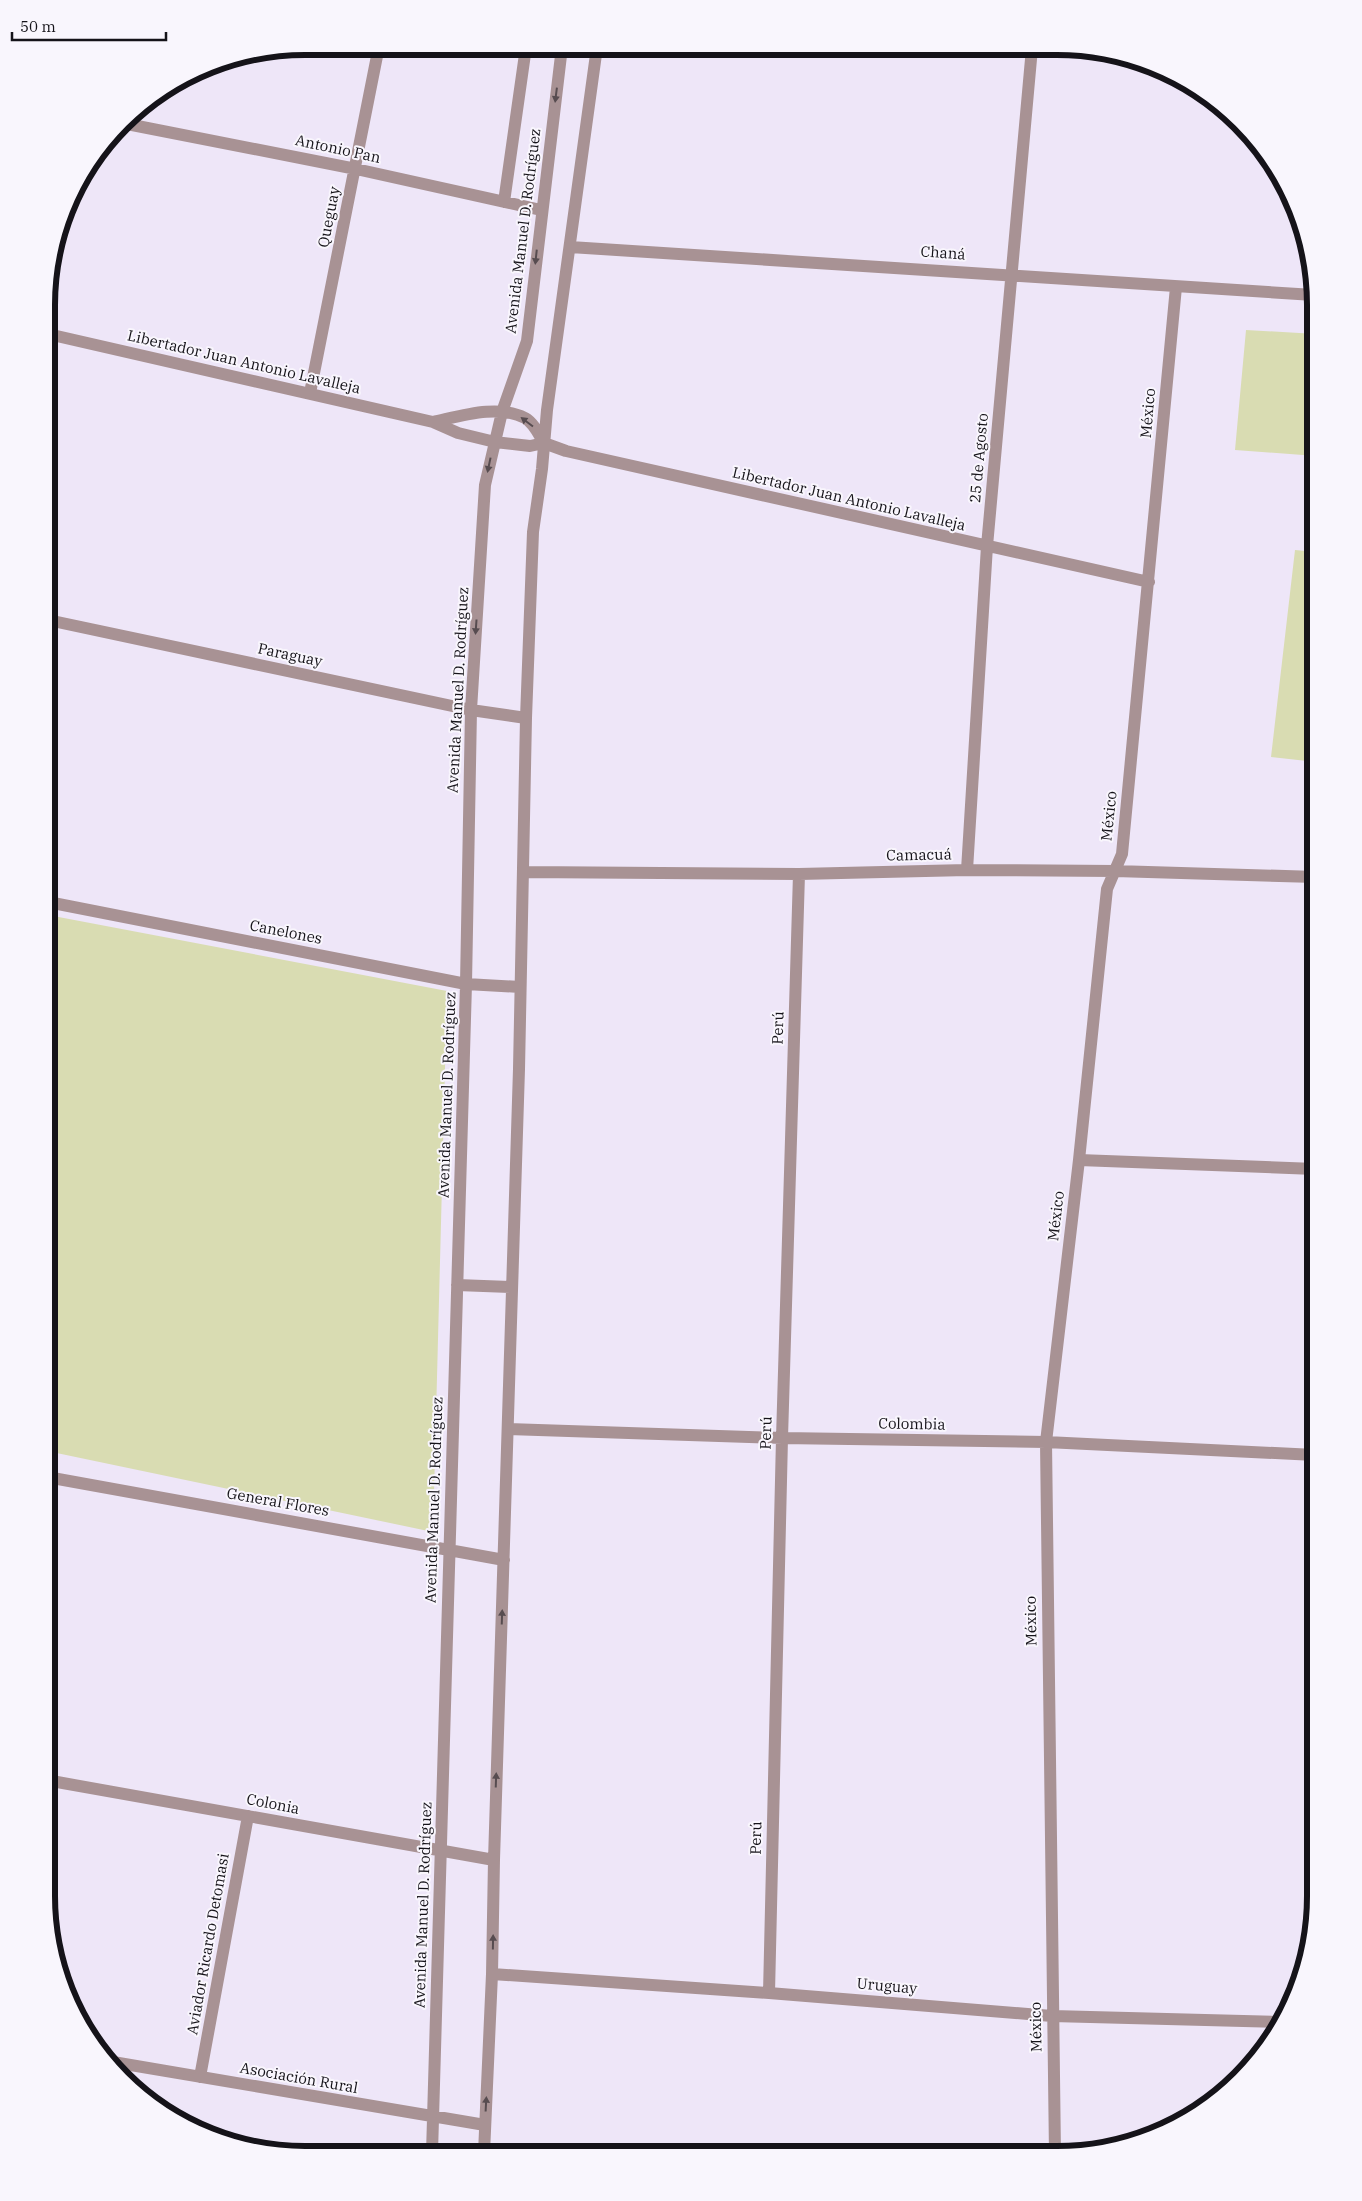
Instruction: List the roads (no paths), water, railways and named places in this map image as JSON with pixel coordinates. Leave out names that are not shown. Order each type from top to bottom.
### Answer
[{"type":"street","name":"Queguay","points":[[310,393],[377,55]]},
{"type":"street","name":"Avenida Manuel D. Rodríguez","points":[[504,202],[525,55]]},
{"type":"street","name":"Avenida Manuel D. Rodríguez","points":[[432,2146],[466,984],[471,710],[485,485],[502,412],[526,341],[561,55]]},
{"type":"street","points":[[484,2146],[492,1974],[524,872],[526,718],[533,532],[596,55]]},
{"type":"street","name":"25 de Agosto","points":[[967,870],[987,546],[1031,55]]},
{"type":"street","name":"Antonio Pan","points":[[131,125],[356,169],[542,210]]},
{"type":"street","name":"Chaná","points":[[570,247],[1013,274],[1176,287],[1306,295]]},
{"type":"street","name":"México","points":[[1055,2146],[1046,1442],[1079,1160],[1107,890],[1122,854],[1176,287]]},
{"type":"street","name":"Libertador Juan Antonio Lavalleja","points":[[55,336],[433,422],[458,433],[495,442],[530,446],[544,443],[566,452],[1149,582]]},
{"type":"street","name":"Libertador Juan Antonio Lavalleja","points":[[433,422],[477,413],[502,412],[526,418],[533,425],[544,443]]},
{"type":"street","name":"Paraguay","points":[[55,621],[471,710],[526,718]]},
{"type":"street","name":"Camacuá","points":[[524,872],[799,874],[967,870],[1115,870],[1307,877]]},
{"type":"street","name":"Perú","points":[[769,1993],[782,1438],[799,874]]},
{"type":"street","name":"Canelones","points":[[55,903],[466,984],[520,987]]},
{"type":"street","points":[[1079,1160],[1307,1168]]},
{"type":"street","points":[[457,1285],[512,1287]]},
{"type":"street","name":"Colombia","points":[[508,1429],[782,1438],[1046,1442],[1307,1454]]},
{"type":"street","name":"General Flores","points":[[55,1478],[504,1560]]},
{"type":"street","name":"Colonia","points":[[55,1782],[494,1860]]},
{"type":"street","name":"Aviador Ricardo Detomasi","points":[[200,2077],[248,1816]]},
{"type":"street","name":"Uruguay","points":[[492,1974],[769,1993],[1052,2016],[1273,2022]]},
{"type":"street","name":"Asociación Rural","points":[[119,2063],[485,2125]]}]
